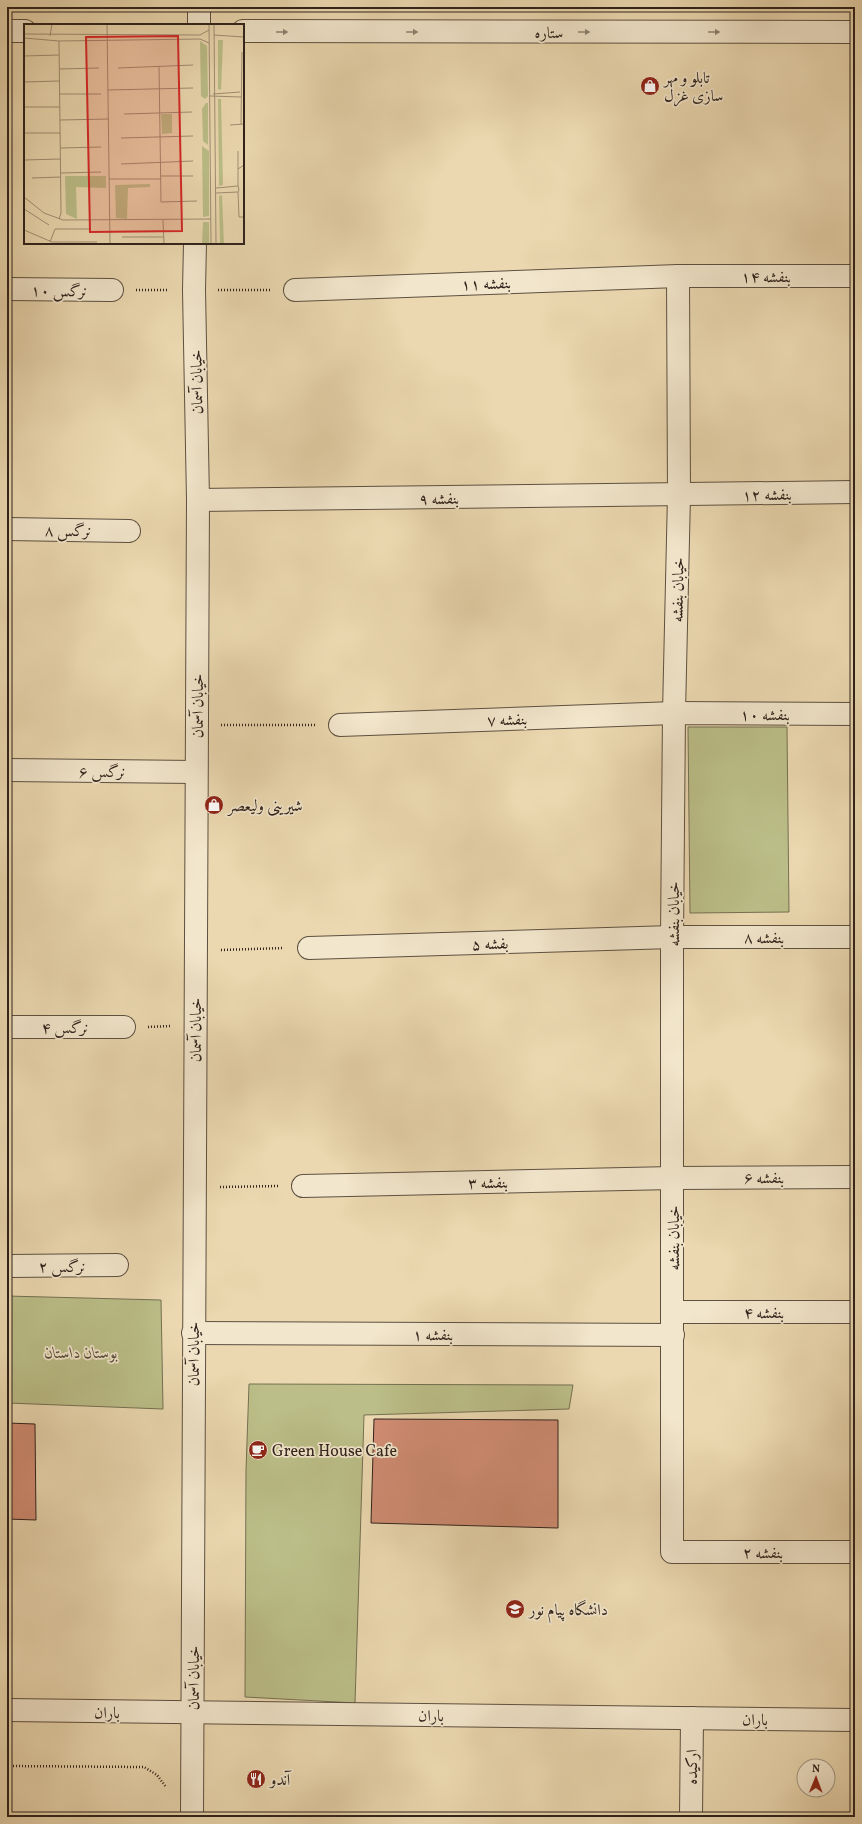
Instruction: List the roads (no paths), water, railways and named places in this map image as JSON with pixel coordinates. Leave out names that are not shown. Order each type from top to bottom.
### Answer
[{"type":"street","points":[[199,7],[199,24]]},
{"type":"street","points":[[7,31],[24,31]]},
{"type":"street","name":"ستاره","points":[[244,32],[855,32]]},
{"type":"street","name":"خیابان آسمان","points":[[192,1817],[198,500],[194,290],[195,244]]},
{"type":"street","name":"بنفشه ۱۴","points":[[678,276],[855,276]]},
{"type":"street","name":"بنفشه ۱۱","points":[[295,290],[678,276]]},
{"type":"street","name":"خیابان بنفشه","points":[[672,1552],[672,938],[674,713],[679,495],[678,276]]},
{"type":"street","name":"نرگس ۱۰","points":[[7,289],[112,290]]},
{"type":"street","name":"بنفشه ۱۲","points":[[679,495],[855,492]]},
{"type":"street","name":"بنفشه ۹","points":[[198,500],[679,495]]},
{"type":"street","name":"نرگس ۸","points":[[7,529],[129,531]]},
{"type":"street","name":"بنفشه ۱۰","points":[[674,713],[855,714]]},
{"type":"street","name":"بنفشه ۷","points":[[340,725],[674,713]]},
{"type":"street","name":"نرگس ۶","points":[[7,770],[196,772]]},
{"type":"street","name":"بنفشه ۸","points":[[672,938],[855,937]]},
{"type":"street","name":"بفشه ۵","points":[[309,948],[672,938]]},
{"type":"street","name":"نرگس ۴","points":[[7,1027],[124,1028]]},
{"type":"street","name":"بنفشه ۶","points":[[673,1178],[855,1177]]},
{"type":"street","name":"بنفشه ۳","points":[[303,1186],[673,1178]]},
{"type":"street","name":"نرگس ۲","points":[[7,1266],[117,1265]]},
{"type":"street","name":"بنفشه ۴","points":[[673,1312],[855,1312]]},
{"type":"street","name":"بنفشه ۱","points":[[194,1333],[673,1335]]},
{"type":"street","name":"بنفشه ۲","points":[[672,1552],[855,1552]]},
{"type":"street","name":"باران","points":[[7,1710],[855,1720]]},
{"type":"street","name":"ارکیده","points":[[691,1817],[692,1718]]},
{"type":"place","name":"تابلو و مهر سازی غزل","points":[[650,86]]},
{"type":"place","name":"شیرینی ولیعصر","points":[[214,805]]},
{"type":"place","name":"Green House Cafe","points":[[258,1450]]},
{"type":"place","name":"دانشگاه پیام نور","points":[[515,1609]]},
{"type":"place","name":"آندو","points":[[256,1779]]},
{"type":"park label","name":"بوستان داستان","points":[[81,1352]]}]
